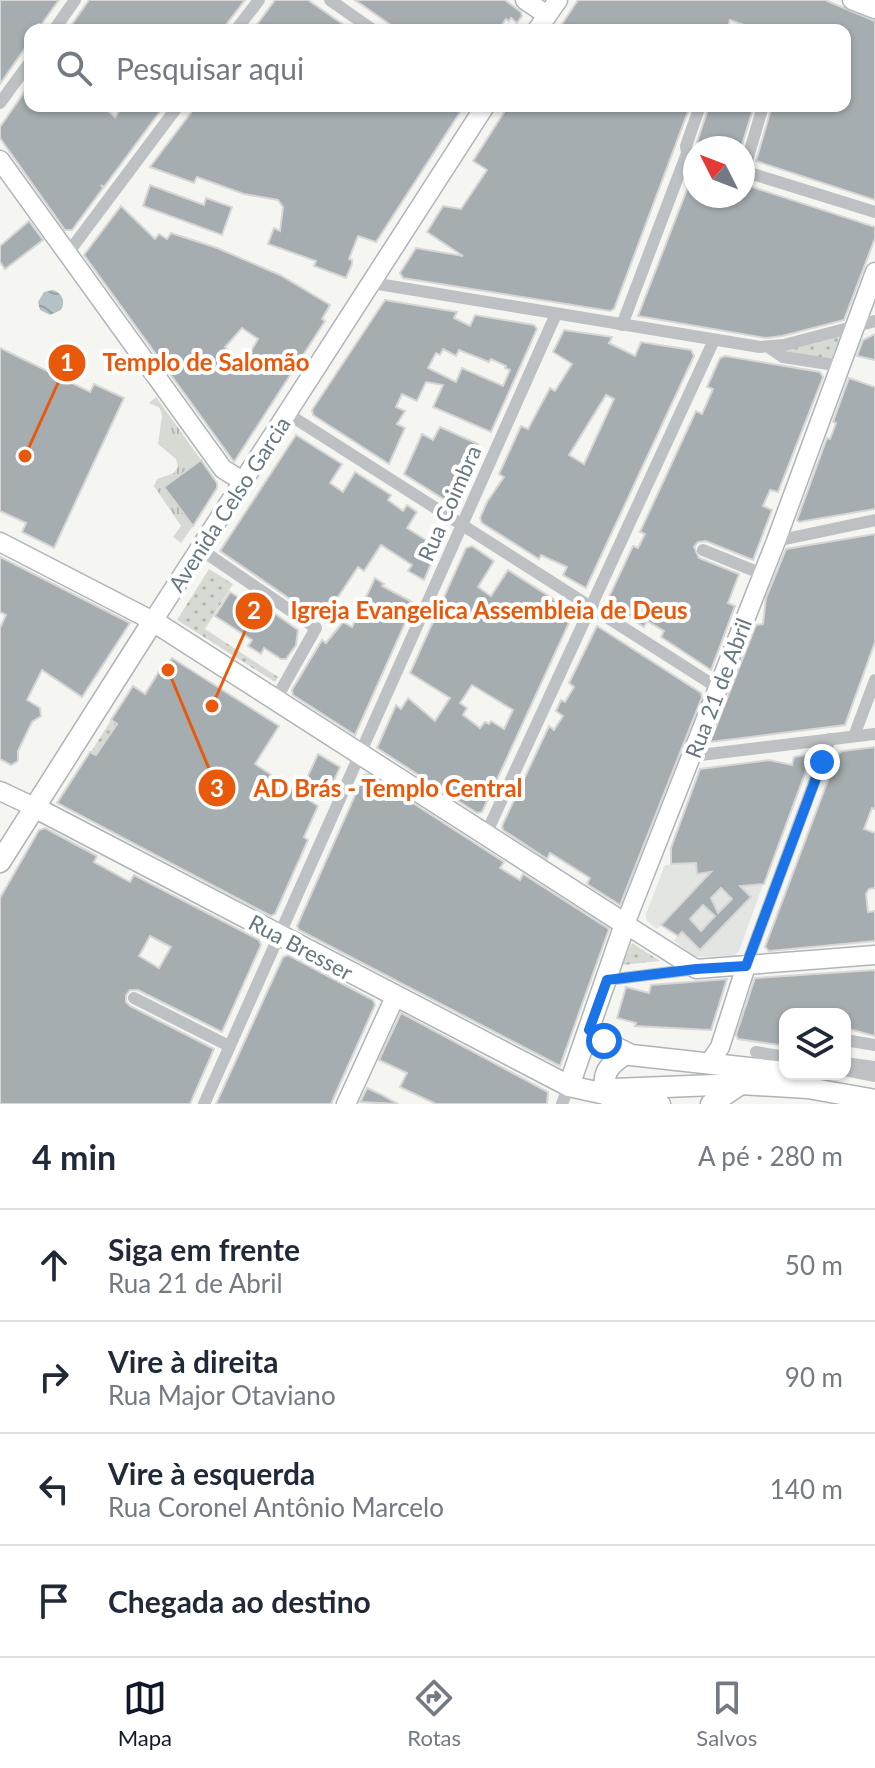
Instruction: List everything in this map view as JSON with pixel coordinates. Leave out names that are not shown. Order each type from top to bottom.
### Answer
[{"type":"main road","points":[[153,621],[625,924]]},
{"type":"main road","name":"Avenida Celso Garcia","points":[[0,862],[153,621]]},
{"type":"main road","name":"Rua Bresser","points":[[34,807],[395,997],[565,1095],[605,1094],[613,1089],[791,1080]]},
{"type":"main road","name":"Rua 21 de Abril","points":[[565,1095],[625,924]]},
{"type":"main road","points":[[589,1030],[626,1054],[718,1058],[779,1071]]},
{"type":"main road","points":[[605,1094],[605,1071],[626,1054]]},
{"type":"main road","name":"Rua Bresser","points":[[807,1080],[875,1100]]},
{"type":"main road","name":"Rua Bresser","points":[[813,1080],[875,1087]]},
{"type":"main road","points":[[711,1104],[741,1084]]},
{"type":"street","points":[[58,24],[75,0]]},
{"type":"street","points":[[241,24],[259,0]]},
{"type":"street","points":[[330,0],[364,24]]},
{"type":"street","points":[[525,0],[547,15]]},
{"type":"street","points":[[852,0],[875,9]]},
{"type":"street","points":[[0,103],[24,70]]},
{"type":"street","points":[[68,253],[174,112]]},
{"type":"street","name":"Avenida Celso Garcia","points":[[153,621],[481,112]]},
{"type":"street","points":[[690,136],[698,112]]},
{"type":"street","points":[[754,136],[761,112]]},
{"type":"street","points":[[0,160],[223,469],[244,482]]},
{"type":"street","points":[[622,325],[683,174]]},
{"type":"street","points":[[755,175],[875,212]]},
{"type":"street","name":"Rua 21 de Abril","points":[[625,924],[776,541],[853,329],[870,304],[875,272]]},
{"type":"street","points":[[372,283],[770,348],[875,321]]},
{"type":"street","name":"Rua Coimbra","points":[[204,1104],[556,314]]},
{"type":"street","points":[[486,834],[714,340]]},
{"type":"street","points":[[770,348],[783,357],[841,366]]},
{"type":"street","points":[[288,414],[718,688]]},
{"type":"street","points":[[776,541],[875,520]]},
{"type":"street","points":[[0,542],[153,621]]},
{"type":"street","points":[[200,549],[316,628],[276,699]]},
{"type":"street","points":[[703,550],[762,574]]},
{"type":"street","points":[[854,736],[875,680]]},
{"type":"street","points":[[692,756],[875,734]]},
{"type":"street","points":[[718,1058],[746,966],[830,739]]},
{"type":"street","name":"Rua Bresser","points":[[0,791],[34,807]]},
{"type":"street","points":[[625,924],[696,969]]},
{"type":"street","points":[[607,980],[696,969],[875,955]]},
{"type":"street","points":[[346,1104],[395,997]]},
{"type":"street","points":[[134,998],[229,1046]]},
{"type":"street","points":[[851,1041],[875,1045]]},
{"type":"street","points":[[756,1052],[779,1056]]},
{"type":"street","points":[[851,1064],[875,1067]]},
{"type":"street","points":[[851,1071],[875,1076]]},
{"type":"street","name":"Rua Bresser","points":[[605,1094],[661,1104]]},
{"type":"shaded area","points":[[773,857],[739,951],[734,956],[695,957],[674,941],[677,936],[661,925],[657,929],[646,920],[665,865]]},
{"type":"green space","points":[[841,335],[831,361],[779,350]]},
{"type":"green space","points":[[156,397],[201,460],[165,487],[193,526],[181,543],[173,537],[181,526],[154,486],[157,479],[174,473],[178,467],[176,459],[158,444],[162,416],[160,408],[149,403]]},
{"type":"green space","points":[[209,569],[233,584],[205,629],[278,677],[275,682],[177,620]]},
{"type":"green space","points":[[111,720],[117,724],[96,755],[91,752]]},
{"type":"green space","points":[[632,943],[660,961],[622,965]]},
{"type":"water","points":[[53,290],[61,295],[63,304],[61,310],[50,315],[40,310],[38,302],[44,292]]},
{"type":"building","points":[[0,0],[59,0],[42,24],[24,24],[24,50],[0,84]]},
{"type":"building","points":[[89,0],[245,0],[227,24],[72,24]]},
{"type":"building","points":[[275,0],[308,0],[342,24],[257,24]]},
{"type":"building","points":[[355,0],[505,0],[522,16],[517,23],[511,18],[502,24],[389,24]]},
{"type":"building","points":[[578,0],[825,0],[875,21],[875,200],[756,161],[770,112],[851,112],[851,24],[741,24],[730,20],[729,24],[562,24]]},
{"type":"building","points":[[24,93],[24,112],[110,112],[115,117],[119,112],[160,112],[104,187],[101,185],[103,188],[72,230],[65,230],[0,138],[0,127]]},
{"type":"building","points":[[191,112],[460,112],[376,242],[358,236],[346,278],[314,266],[316,261],[268,244],[274,228],[280,231],[283,207],[278,200],[244,194],[197,177],[194,183],[150,167]]},
{"type":"building","points":[[504,112],[688,112],[614,309],[610,311],[403,278],[400,273],[416,248],[463,256],[427,232],[443,206],[461,209],[487,170],[473,161]]},
{"type":"building","points":[[707,112],[752,112],[745,136],[699,136]]},
{"type":"building","points":[[150,185],[204,205],[206,198],[232,207],[222,235],[143,206]]},
{"type":"building","points":[[755,188],[875,227],[875,238],[844,320],[766,338],[638,316],[683,200],[683,208],[755,208]]},
{"type":"building","points":[[121,206],[155,239],[159,234],[167,239],[171,233],[217,248],[280,275],[330,305],[322,319],[325,321],[234,462],[84,255]],"holes":[[[242,328],[258,339],[243,365],[225,347]]]},
{"type":"building","points":[[29,221],[43,240],[5,269],[0,262],[0,246]]},
{"type":"building","points":[[385,300],[457,312],[454,318],[470,326],[475,315],[534,325],[537,329],[491,432],[433,407],[443,385],[426,382],[417,401],[402,394],[396,407],[405,411],[397,424],[405,428],[389,464],[313,415],[312,410]],"holes":[[[443,349],[456,356],[459,350],[489,362],[491,359],[510,370],[503,386],[462,368],[456,382],[428,368],[436,353],[440,355]]]},
{"type":"building","points":[[564,330],[612,337],[609,343],[635,356],[641,342],[691,350],[694,356],[586,588],[563,575],[567,567],[541,555],[539,559],[482,523],[480,518],[504,477],[499,474],[521,426],[528,429],[550,388],[555,391],[572,364],[553,352]],"holes":[[[606,395],[614,399],[584,464],[569,455]]]},
{"type":"building","points":[[875,334],[875,360],[857,356],[863,340]]},
{"type":"building","points":[[0,348],[90,392],[94,384],[124,398],[54,548],[22,532],[26,523],[0,511]]},
{"type":"building","points":[[725,356],[820,372],[823,377],[778,492],[770,490],[763,506],[772,510],[753,560],[706,541],[698,542],[694,547],[699,558],[739,574],[728,603],[735,606],[711,670],[661,637],[664,631],[647,621],[644,627],[610,605],[608,599],[633,546],[638,548],[645,534],[640,532],[696,411],[702,414],[713,389],[707,387],[720,358]]},
{"type":"building","points":[[849,378],[875,387],[875,509],[799,522],[797,520],[827,438],[830,439],[836,423],[833,422]]},
{"type":"building","points":[[440,427],[478,444],[471,460],[477,463],[459,503],[453,505],[404,474],[422,434],[433,440]]},
{"type":"building","points":[[296,435],[342,464],[330,483],[343,492],[355,472],[391,495],[388,500],[403,511],[407,505],[417,512],[407,528],[438,548],[424,580],[408,571],[412,565],[381,545],[364,571],[358,567],[322,621],[220,551]]},
{"type":"building","points":[[201,460],[217,483],[217,488],[193,526],[164,487]]},
{"type":"building","points":[[875,534],[875,642],[845,725],[710,742],[756,625],[763,624],[766,598],[786,549]]},
{"type":"building","points":[[472,546],[494,561],[478,587],[491,596],[508,570],[573,614],[482,812],[477,813],[377,748],[396,705],[401,709],[408,698],[435,721],[450,698],[410,673],[466,548]],"holes":[[[472,685],[513,710],[504,729],[491,721],[480,728],[463,715],[467,708],[460,703]]]},
{"type":"building","points":[[0,557],[130,623],[82,697],[42,670],[27,700],[40,708],[41,716],[32,722],[18,751],[18,761],[11,765],[0,759],[0,628],[6,615],[0,612]]},
{"type":"building","points":[[375,578],[384,584],[382,586],[414,603],[355,735],[293,695],[292,690],[322,640],[326,643],[343,622],[352,627]]},
{"type":"building","points":[[230,592],[268,616],[271,611],[298,630],[296,645],[286,659],[264,648],[261,654],[248,646],[252,640],[215,616]]},
{"type":"building","points":[[597,626],[701,693],[702,697],[620,905],[587,884],[590,878],[550,853],[547,859],[503,830],[502,826],[549,726],[554,730],[563,716],[556,711],[561,700],[565,702],[574,687],[569,683]]},
{"type":"building","points":[[172,658],[279,726],[255,764],[318,806],[304,837],[308,840],[275,914],[271,916],[57,803],[90,752],[96,755],[117,724],[111,720],[133,686],[145,694],[163,665],[166,667]]},
{"type":"building","points":[[875,747],[875,809],[872,808],[864,829],[875,833],[875,888],[869,889],[866,894],[868,912],[875,911],[875,941],[769,951],[765,947],[838,754]]},
{"type":"building","points":[[318,754],[340,767],[329,792],[307,778]]},
{"type":"building","points":[[806,755],[810,760],[764,884],[740,886],[751,897],[700,950],[682,932],[678,936],[661,925],[711,872],[697,874],[696,863],[671,864],[671,848],[700,769],[769,760],[792,765],[794,757]],"holes":[[[721,888],[732,899],[718,913],[711,898]],[[703,905],[715,916],[701,931],[690,919]]]},
{"type":"building","points":[[368,774],[504,862],[500,868],[520,880],[523,874],[609,929],[560,1066],[299,930],[297,926],[364,775]]},
{"type":"building","points":[[45,828],[97,856],[94,862],[130,882],[134,875],[259,940],[261,945],[222,1032],[138,990],[130,990],[126,995],[130,1006],[214,1049],[190,1104],[0,1104],[0,898],[39,830]],"holes":[[[150,936],[171,947],[159,968],[139,956]]]},
{"type":"building","points":[[288,955],[373,1000],[375,1005],[331,1104],[216,1104],[283,957]]},
{"type":"building","points":[[875,970],[875,1036],[851,1030],[851,1008],[779,1008],[779,1045],[738,1039],[736,1035],[755,978]]},
{"type":"building","points":[[727,979],[711,1030],[635,1026],[636,1023],[617,1018],[626,987],[649,993],[651,985]]},
{"type":"building","points":[[401,1013],[548,1092],[547,1104],[436,1104],[400,1087],[407,1073],[379,1060]]},
{"type":"building","points":[[367,1088],[380,1094],[398,1104],[360,1102]]},
{"type":"place","name":"Templo de Salomão","points":[[25,456]]},
{"type":"place","name":"AD Brás - Templo Central","points":[[168,670]]},
{"type":"place","name":"Igreja Evangelica Assembleia de Deus","points":[[212,706]]},
{"type":"route","points":[[604,1041],[589,1030],[607,980],[746,966],[822,762]]}]
